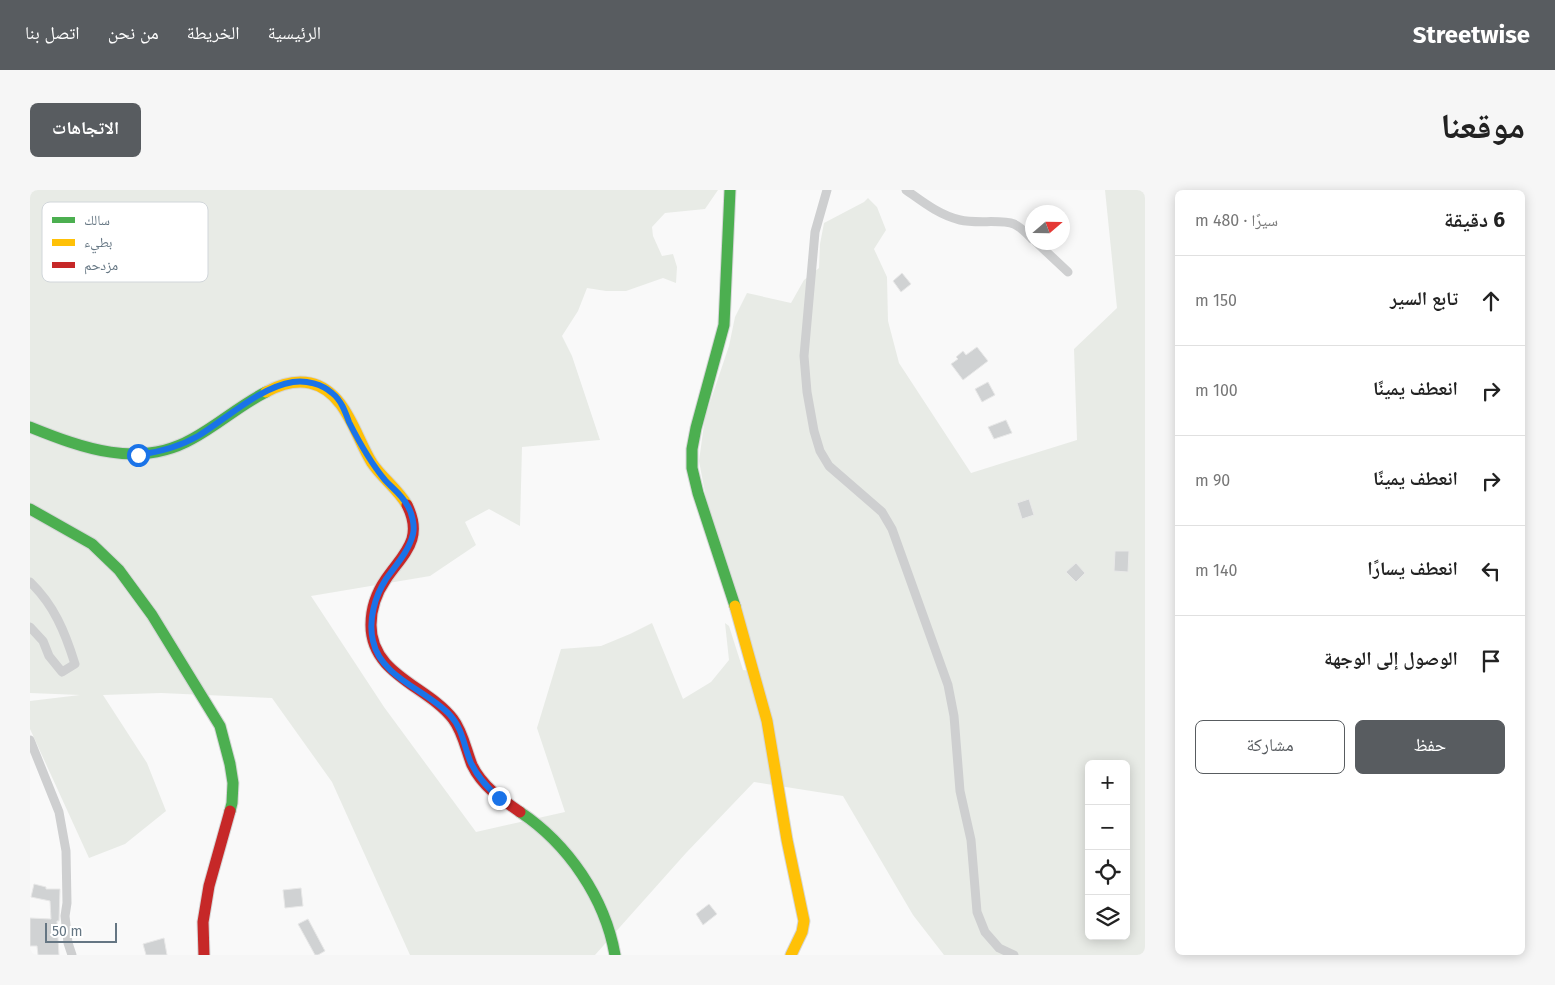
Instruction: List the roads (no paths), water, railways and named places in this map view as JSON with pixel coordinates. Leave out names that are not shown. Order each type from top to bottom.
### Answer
[{"type":"main road","points":[[730,190],[724,325],[696,428],[692,448],[692,468],[698,493],[734,598],[767,721],[787,840],[804,921],[802,932],[791,955]]},
{"type":"main road","points":[[30,427],[74,445],[92,450],[124,454],[146,454],[171,449],[191,440],[233,411],[267,391],[293,382],[320,385],[333,393],[372,462],[408,505],[412,520],[414,532],[409,545],[386,581],[378,596],[373,612],[371,629],[373,642],[378,653],[385,664],[397,675],[443,708],[452,717],[460,729],[471,762],[480,779],[488,788],[539,826],[562,849],[605,916],[612,937],[615,955]]},
{"type":"main road","points":[[30,509],[92,544],[119,570],[152,615],[220,726],[233,783],[232,802],[209,886],[203,922],[204,955]]},
{"type":"street","points":[[827,190],[815,232],[804,356],[814,430],[820,451],[830,466],[882,512],[892,529],[948,686],[954,716],[960,791],[971,840],[977,912],[985,932],[994,943],[999,948],[1014,955]]},
{"type":"street","points":[[906,190],[922,202],[950,218],[972,222],[1013,224],[1025,232]]},
{"type":"street","points":[[1045,250],[1068,272]]},
{"type":"street","points":[[30,582],[43,594],[57,615],[75,664],[62,672],[49,656],[43,641],[30,627]]},
{"type":"street","points":[[30,740],[59,812],[66,851],[67,903],[65,916],[68,943],[72,955]]}]
